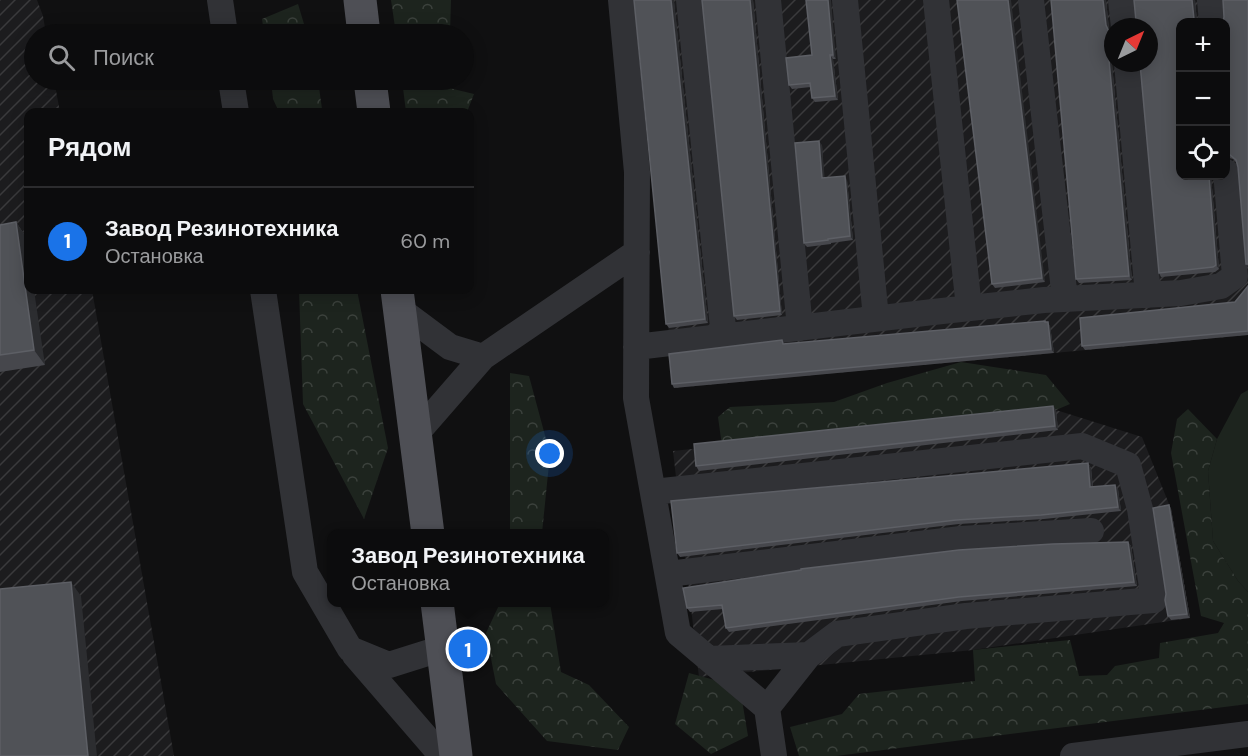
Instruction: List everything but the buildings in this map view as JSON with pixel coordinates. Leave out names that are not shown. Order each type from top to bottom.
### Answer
[{"type":"main road","points":[[360,0],[363,24]]},
{"type":"main road","points":[[371,90],[374,108]]},
{"type":"main road","points":[[398,299],[427,529]]},
{"type":"main road","points":[[438,607],[456,756]]},
{"type":"street","points":[[220,0],[224,24]]},
{"type":"street","points":[[621,0],[637,172],[636,398],[678,633],[767,708],[774,756]]},
{"type":"street","points":[[689,0],[724,337]]},
{"type":"street","points":[[768,0],[800,328]]},
{"type":"street","points":[[845,0],[876,318]]},
{"type":"street","points":[[936,0],[969,308]]},
{"type":"street","points":[[1031,0],[1065,299]]},
{"type":"street","points":[[1122,0],[1123,18]]},
{"type":"street","points":[[1210,0],[1212,18]]},
{"type":"street","points":[[1128,72],[1148,295]]},
{"type":"street","points":[[233,90],[235,108]]},
{"type":"street","points":[[636,347],[1044,300],[1181,293],[1221,286],[1235,276],[1227,180]]},
{"type":"street","points":[[416,434],[483,357],[637,252]]},
{"type":"street","points":[[264,294],[305,572],[350,649],[442,756]]},
{"type":"street","points":[[398,299],[450,347],[483,357]]},
{"type":"street","points":[[653,492],[1082,446],[1128,465],[1140,509],[1154,600],[966,616],[837,633],[809,655],[767,708]]},
{"type":"street","points":[[668,574],[962,538],[1091,531]]},
{"type":"street","points":[[350,649],[389,665],[443,648]]},
{"type":"street","points":[[709,659],[809,655]]},
{"type":"street","points":[[1073,756],[1248,734]]},
{"type":"shaded area","points":[[0,0],[37,0],[44,24],[24,24],[24,90],[56,90],[59,108],[24,108],[24,294],[93,294],[174,756],[0,756]]},
{"type":"shaded area","points":[[637,0],[1248,0],[1248,335],[674,388]]},
{"type":"shaded area","points":[[1056,410],[1142,437],[1171,509],[1190,618],[973,650],[699,677],[673,451]]},
{"type":"green space","points":[[391,0],[451,0],[450,24],[395,24]]},
{"type":"green space","points":[[298,4],[304,24],[263,24],[262,19]]},
{"type":"green space","points":[[272,90],[319,90],[322,108],[277,108]]},
{"type":"green space","points":[[403,90],[457,90],[474,94],[469,108],[406,108]]},
{"type":"green space","points":[[299,294],[358,294],[388,448],[364,519],[303,404]]},
{"type":"green space","points":[[961,362],[1046,375],[1070,404],[1056,410],[722,446],[718,417],[730,407],[834,402],[887,383]]},
{"type":"green space","points":[[510,373],[529,376],[550,454],[542,529],[510,529]]},
{"type":"green space","points":[[1248,390],[1248,592],[1238,581],[1213,541],[1208,471],[1217,439],[1241,394]]},
{"type":"green space","points":[[1188,409],[1217,439],[1208,471],[1213,541],[1238,581],[1248,592],[1248,704],[836,756],[799,756],[790,727],[842,714],[859,694],[975,681],[973,650],[1070,640],[1079,676],[1107,675],[1115,666],[1159,658],[1160,643],[1218,633],[1224,623],[1201,616],[1171,453],[1177,419]]},
{"type":"green space","points":[[498,607],[551,607],[561,672],[589,685],[629,727],[618,750],[547,741],[496,684],[486,633]]},
{"type":"green space","points":[[689,673],[722,682],[742,700],[748,736],[711,754],[675,724]]},
{"type":"place","name":"Завод Резинотехника","points":[[468,649]]}]
